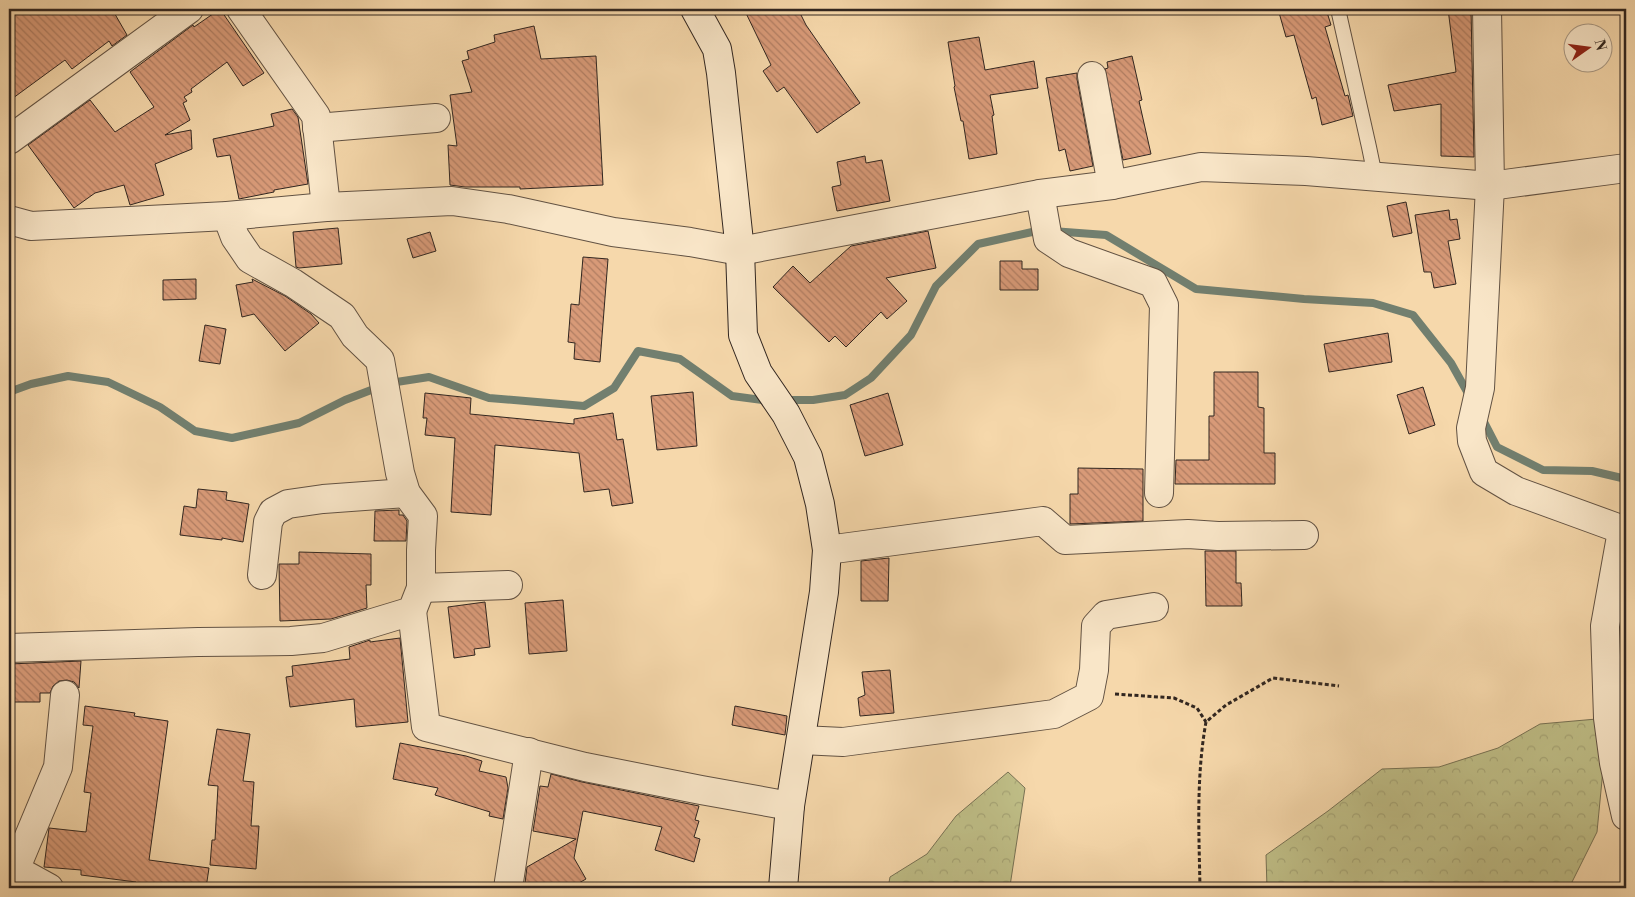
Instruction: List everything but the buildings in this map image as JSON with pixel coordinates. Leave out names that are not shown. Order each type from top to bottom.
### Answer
[{"type":"street","points":[[9,140],[190,9]]},
{"type":"street","points":[[241,9],[316,116],[326,207]]},
{"type":"street","points":[[695,9],[717,48],[740,251],[743,335],[758,373],[786,414],[808,457],[820,504],[827,550],[824,592],[790,806],[783,888]]},
{"type":"street","points":[[1488,9],[1490,186],[1480,388],[1471,428],[1472,441],[1484,472],[1516,491],[1624,531],[1605,626],[1608,718],[1614,763],[1626,816]]},
{"type":"street","points":[[1092,76],[1112,185]]},
{"type":"street","points":[[317,128],[436,118]]},
{"type":"street","points":[[9,220],[30,226],[227,216],[326,207],[452,201],[508,208],[613,232],[690,242],[740,251],[1041,201],[1201,167],[1306,171],[1490,186],[1626,168]]},
{"type":"street","points":[[1041,201],[1048,239],[1069,253],[1153,283],[1164,305],[1159,492]]},
{"type":"street","points":[[227,216],[235,237],[250,259],[293,283],[342,316],[355,336],[380,360],[400,473],[406,493],[423,516],[417,600],[426,727],[585,767],[790,806]]},
{"type":"street","points":[[262,575],[268,522],[273,512],[288,504],[323,499],[406,493]]},
{"type":"street","points":[[827,550],[1043,521],[1065,540],[1188,534],[1218,536],[1304,535]]},
{"type":"street","points":[[9,648],[198,642],[291,642],[323,638],[417,600],[508,585]]},
{"type":"street","points":[[801,740],[843,742],[1054,714],[1089,696],[1094,670],[1096,626],[1106,615],[1154,607]]},
{"type":"street","points":[[50,888],[12,868],[58,767],[65,695]]},
{"type":"street","points":[[508,888],[529,752]]},
{"type":"lane","points":[[1338,9],[1374,176]]},
{"type":"path","points":[[1200,888],[1199,794],[1202,744],[1206,722],[1226,705],[1273,678],[1339,686]]},
{"type":"path","points":[[1089,696],[1123,694],[1174,698],[1197,708],[1206,722]]},
{"type":"green space","points":[[1608,718],[1597,832],[1569,888],[1267,888],[1266,855],[1328,811],[1382,769],[1439,767],[1498,748],[1540,724]]},
{"type":"green space","points":[[1008,772],[1025,788],[1011,888],[888,888],[890,877],[927,854],[956,816]]},
{"type":"waterway","points":[[785,400],[813,400],[845,395],[871,378],[911,335],[936,286],[978,244],[1041,230]]},
{"type":"waterway","points":[[1052,231],[1106,235],[1196,289],[1373,303],[1413,315],[1451,363],[1470,397]]},
{"type":"waterway","points":[[390,383],[429,377],[489,398],[584,406],[614,388],[638,351],[680,359],[732,396],[769,401]]},
{"type":"waterway","points":[[9,392],[31,384],[68,376],[108,382],[160,407],[195,431],[232,438],[299,423],[345,400],[379,387]]},
{"type":"waterway","points":[[1482,418],[1497,447],[1543,470],[1592,471],[1626,479]]}]
